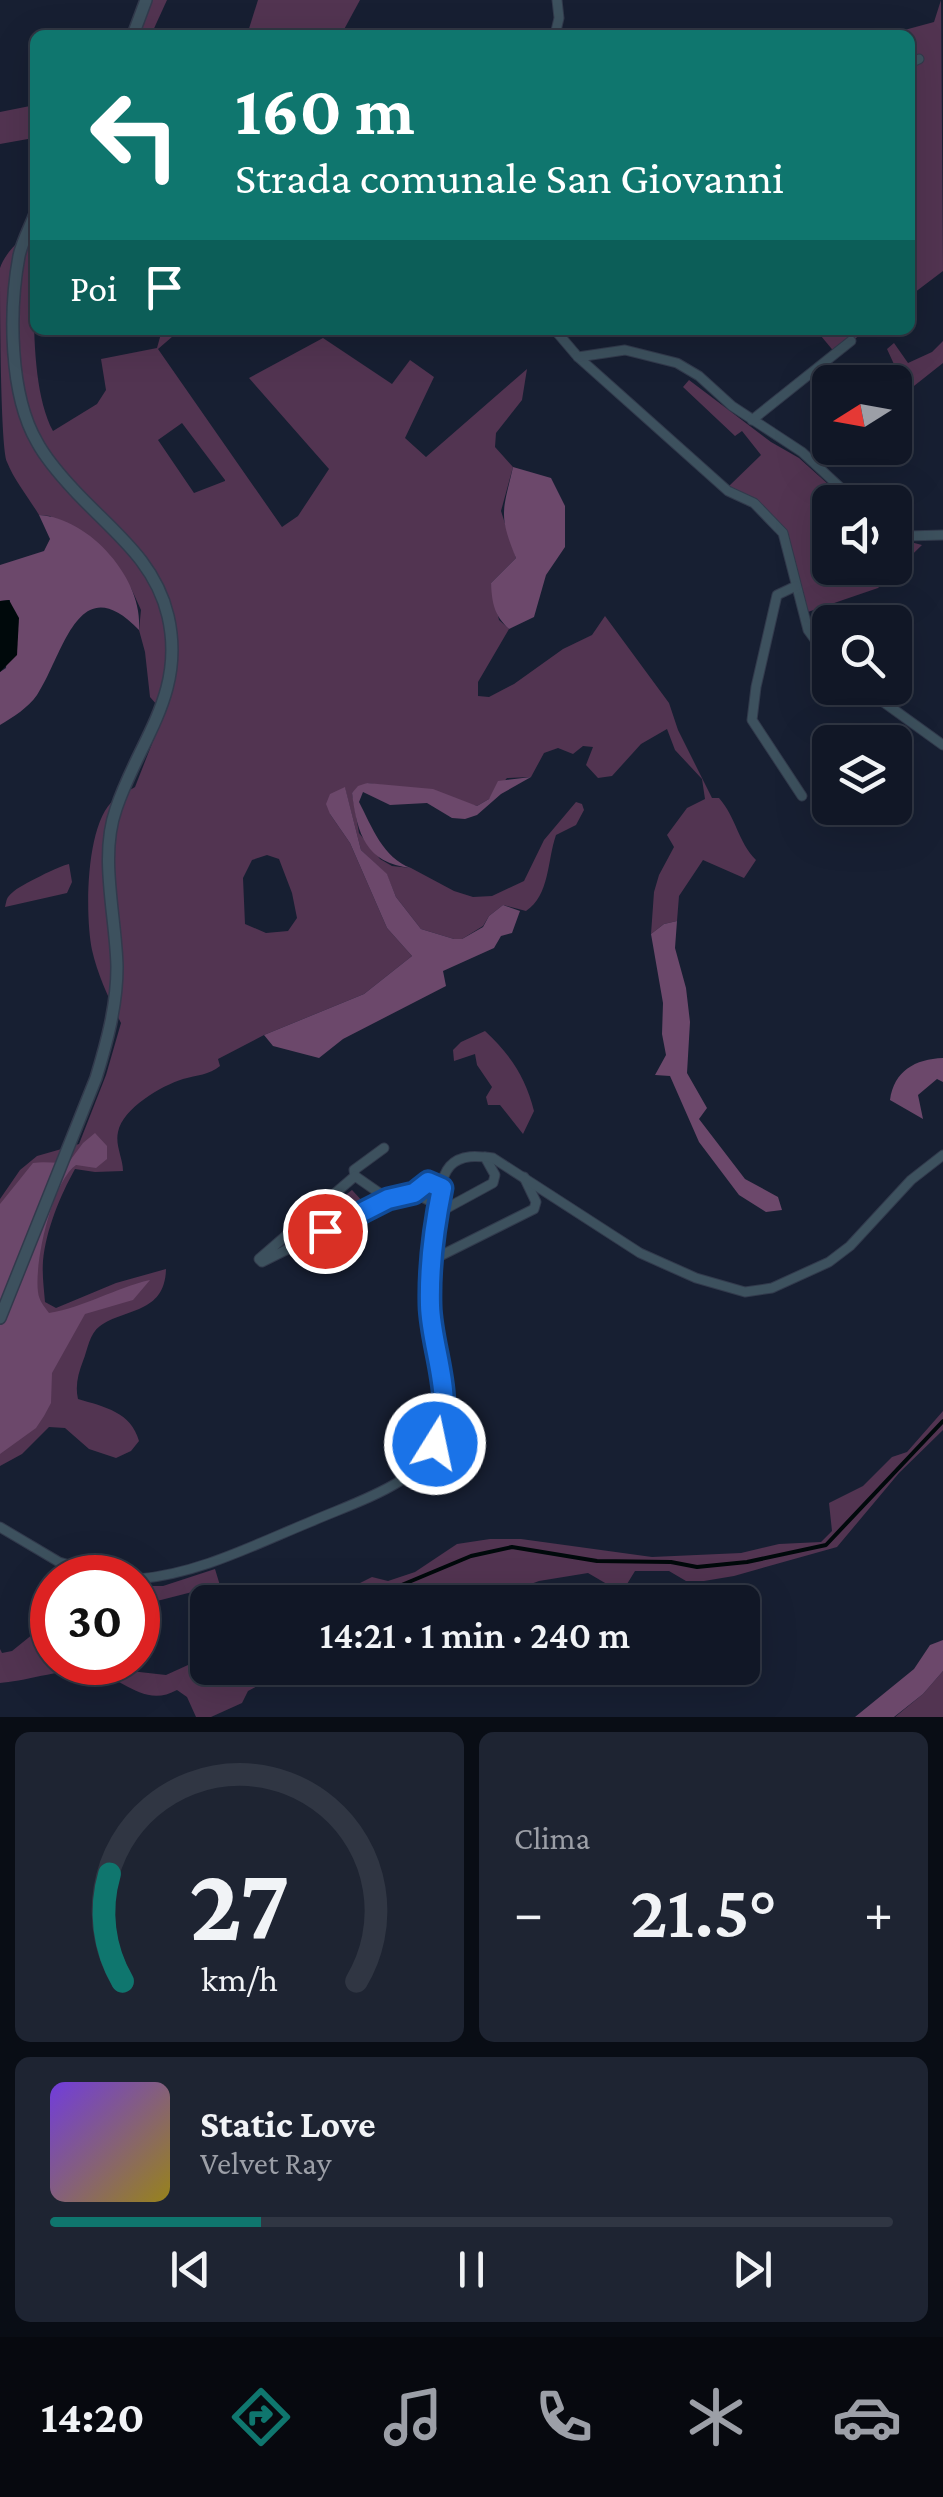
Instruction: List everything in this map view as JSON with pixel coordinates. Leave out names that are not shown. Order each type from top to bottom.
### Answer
[{"type":"street","points":[[135,30],[146,0]]},
{"type":"street","points":[[556,30],[560,18],[557,0]]},
{"type":"street","points":[[0,1318],[106,1045],[117,970],[109,844],[116,809],[153,730],[172,666],[172,636],[156,584],[142,559],[58,472],[36,441],[26,412],[17,372],[12,313],[20,253],[30,227]]},
{"type":"street","points":[[559,335],[578,357],[728,491],[754,503],[770,518],[782,533],[812,635]]},
{"type":"street","points":[[752,420],[851,341]]},
{"type":"street","points":[[578,357],[626,350],[666,359],[699,376],[752,420],[802,452],[838,485]]},
{"type":"street","points":[[912,536],[943,535]]},
{"type":"street","points":[[796,586],[777,594],[752,720],[802,796]]},
{"type":"street","points":[[888,705],[943,745]]},
{"type":"street","points":[[384,1148],[354,1170],[355,1176],[388,1199]]},
{"type":"street","points":[[160,1575],[195,1568],[252,1546],[384,1490],[416,1468],[442,1431],[444,1416],[430,1310],[430,1261],[436,1214],[446,1171],[452,1163],[462,1158],[485,1157],[522,1175],[586,1221],[640,1253],[696,1278],[745,1292],[772,1288],[828,1262],[850,1246],[911,1180],[943,1155]]},
{"type":"street","points":[[436,1214],[493,1183],[494,1175],[485,1157]]},
{"type":"street","points":[[430,1261],[534,1209],[536,1202],[522,1175]]},
{"type":"street","points":[[355,1176],[259,1259],[262,1262],[388,1199],[414,1193],[428,1182],[442,1188]]},
{"type":"street","points":[[0,1527],[47,1555]]},
{"type":"shaded area","points":[[150,0],[167,0],[153,30],[140,30]]},
{"type":"shaded area","points":[[258,0],[360,0],[344,30],[249,30]]},
{"type":"shaded area","points":[[941,0],[943,271],[915,292],[915,30],[904,30],[934,22]]},
{"type":"shaded area","points":[[30,106],[30,151],[28,139],[0,144],[0,112]]},
{"type":"shaded area","points":[[30,231],[30,335],[35,335],[39,386],[53,431],[97,404],[106,390],[101,359],[157,348],[161,335],[174,335],[158,349],[282,527],[298,516],[329,469],[249,378],[323,338],[392,384],[410,360],[434,377],[405,438],[426,457],[527,369],[522,400],[496,433],[495,447],[513,467],[501,511],[516,558],[491,583],[499,620],[509,629],[478,682],[478,696],[489,697],[514,684],[563,649],[592,635],[605,616],[669,703],[712,798],[719,798],[725,805],[756,860],[744,878],[703,860],[679,896],[677,921],[664,924],[651,934],[654,892],[674,847],[667,835],[687,808],[705,799],[702,779],[675,750],[667,729],[641,744],[612,776],[598,778],[586,765],[593,747],[583,746],[573,754],[558,748],[544,753],[531,777],[507,778],[489,799],[477,806],[367,783],[352,793],[359,833],[380,859],[392,866],[411,868],[473,897],[492,896],[524,881],[544,840],[576,802],[582,804],[584,810],[576,825],[556,835],[544,887],[534,904],[526,911],[503,905],[483,926],[462,939],[454,939],[421,929],[396,897],[387,875],[361,850],[345,788],[330,814],[350,843],[387,928],[412,956],[364,994],[264,1035],[218,1059],[220,1066],[216,1069],[174,1082],[144,1099],[127,1115],[118,1132],[123,1171],[75,1169],[47,1237],[43,1266],[45,1302],[56,1308],[116,1283],[166,1269],[164,1284],[151,1302],[96,1329],[78,1380],[78,1399],[123,1417],[139,1441],[131,1451],[116,1458],[89,1449],[65,1428],[49,1427],[22,1454],[0,1466],[0,1199],[20,1170],[37,1156],[79,1144],[106,1075],[121,1023],[92,950],[88,893],[93,848],[105,811],[117,797],[135,787],[164,713],[150,697],[139,630],[141,610],[131,588],[118,568],[50,516],[39,515],[7,462],[0,268]],"holes":[[[182,423],[225,480],[194,493],[158,440]],[[267,855],[279,859],[297,918],[288,931],[266,933],[245,924],[243,878],[252,860]]]},
{"type":"shaded area","points":[[820,335],[860,335],[836,354]]},
{"type":"shaded area","points":[[943,341],[943,363],[912,388],[912,365],[894,365],[887,349],[894,343],[908,363],[932,352]]},
{"type":"shaded area","points":[[689,380],[771,442],[799,458],[829,485],[812,485],[812,585],[881,585],[828,605],[812,605],[812,611],[805,613],[785,532],[728,487],[761,455],[742,431],[735,436],[683,387]]},
{"type":"shaded area","points":[[513,467],[551,478],[565,506],[565,547],[546,575],[534,617],[509,629],[495,608],[491,583],[516,558],[504,512]]},
{"type":"shaded area","points":[[39,515],[77,527],[110,555],[133,591],[139,630],[118,613],[101,607],[87,612],[75,623],[37,695],[0,725],[0,672],[6,668],[10,600],[0,601],[0,565],[44,551],[50,539]]},
{"type":"shaded area","points":[[9,600],[19,618],[17,655],[0,672],[0,601]]},
{"type":"shaded area","points":[[531,777],[501,794],[477,815],[465,819],[452,818],[427,803],[390,805],[363,792],[359,802],[379,841],[393,857],[411,868],[384,860],[366,844],[352,793],[367,783],[433,789],[477,806],[489,799],[498,781]]},
{"type":"shaded area","points":[[345,787],[361,850],[387,874],[396,897],[421,929],[462,939],[483,927],[503,905],[520,911],[512,933],[501,936],[494,948],[443,971],[446,986],[343,1039],[319,1058],[273,1046],[264,1035],[364,994],[412,956],[387,928],[350,843],[326,804],[330,794]]},
{"type":"shaded area","points":[[69,864],[72,882],[67,893],[5,907],[8,897],[17,889]]},
{"type":"shaded area","points":[[677,921],[675,948],[690,1022],[687,1073],[707,1108],[699,1119],[745,1179],[778,1197],[782,1210],[766,1212],[739,1195],[699,1142],[670,1076],[655,1075],[666,1055],[663,1003],[651,934],[664,924]]},
{"type":"shaded area","points":[[485,1031],[522,1077],[534,1111],[523,1134],[500,1105],[488,1105],[486,1097],[492,1087],[477,1065],[475,1054],[454,1061],[453,1050],[461,1042]]},
{"type":"shaded area","points":[[943,1058],[943,1082],[937,1079],[918,1095],[923,1119],[890,1100],[896,1081],[908,1068]]},
{"type":"shaded area","points":[[95,1133],[107,1146],[107,1159],[96,1168],[76,1165],[59,1188],[42,1244],[39,1298],[49,1313],[150,1280],[133,1300],[85,1314],[52,1373],[51,1403],[44,1416],[36,1428],[0,1454],[0,1204],[33,1163],[69,1162]]},
{"type":"shaded area","points":[[352,1190],[364,1203],[317,1227],[312,1221]]},
{"type":"shaded area","points":[[943,1411],[943,1430],[899,1473],[837,1547],[734,1576],[686,1581],[669,1571],[635,1571],[626,1585],[609,1585],[588,1573],[528,1585],[356,1585],[372,1577],[388,1581],[415,1572],[457,1544],[490,1539],[521,1539],[652,1557],[741,1553],[779,1544],[821,1542],[832,1531],[829,1503],[863,1486],[892,1457],[907,1452]]},
{"type":"shaded area","points":[[215,1569],[220,1585],[190,1585],[190,1593],[160,1600],[163,1586]]},
{"type":"shaded area","points":[[30,1636],[30,1678],[0,1683],[0,1649],[2,1653],[12,1651]]},
{"type":"shaded area","points":[[943,1640],[943,1671],[923,1694],[894,1717],[855,1717],[914,1669],[930,1645]]},
{"type":"shaded area","points":[[190,1652],[190,1685],[259,1685],[248,1691],[242,1703],[211,1717],[196,1717],[187,1697],[177,1690],[153,1696],[126,1685],[160,1685],[160,1674],[188,1665]]},
{"type":"shaded area","points":[[943,1671],[943,1717],[895,1717],[923,1694]]},
{"type":"waterway","points":[[402,1585],[471,1556],[512,1547],[597,1561],[671,1562],[697,1567],[747,1562],[826,1545],[943,1421]]},
{"type":"route","points":[[325,1231],[388,1199],[414,1193],[428,1182],[442,1188],[430,1261],[432,1332],[444,1404],[442,1431],[435,1444]]}]
